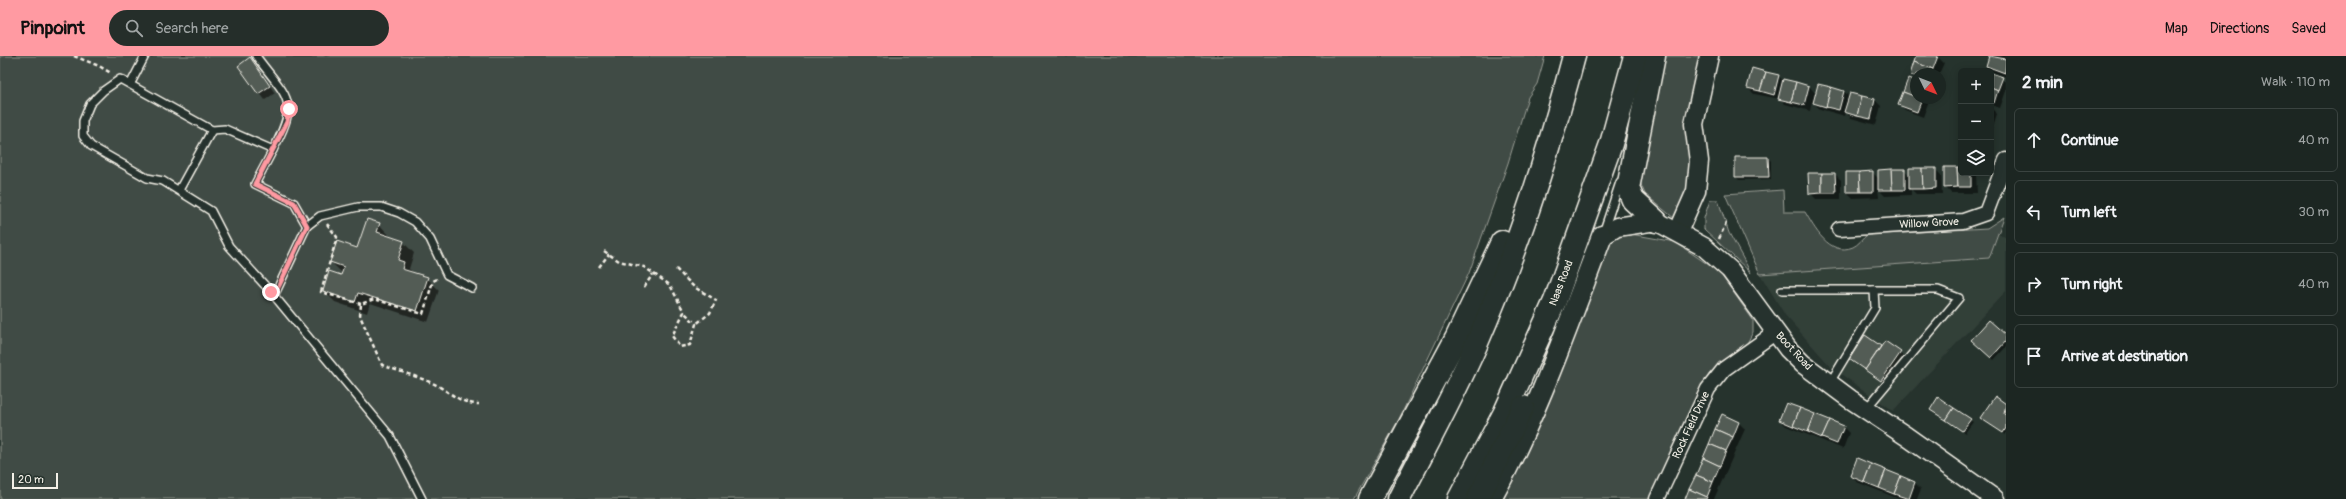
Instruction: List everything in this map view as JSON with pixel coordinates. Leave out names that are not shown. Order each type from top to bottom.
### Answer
[{"type":"highway","points":[[1399,499],[1476,345],[1513,253],[1549,149],[1574,56]]},
{"type":"highway","name":"Naas Road","points":[[1459,499],[1505,412],[1555,301],[1608,154],[1635,56]]},
{"type":"highway","points":[[1654,56],[1628,188],[1633,200],[1656,222]]},
{"type":"highway","points":[[1370,499],[1488,274],[1526,186],[1549,149]]},
{"type":"highway","points":[[1478,499],[1525,404],[1565,302],[1590,231],[1608,154]]},
{"type":"main road","points":[[1490,499],[1532,418],[1602,236]]},
{"type":"street","points":[[1678,232],[1696,191],[1699,161],[1694,124],[1710,56]]},
{"type":"street","name":"Willow Grove","points":[[1839,229],[1963,221],[1986,213],[2006,160]]},
{"type":"street","points":[[1602,236],[1617,227],[1656,222]]},
{"type":"street","name":"Boot Road","points":[[1656,222],[1678,232],[1704,247],[1730,270],[1776,332],[1803,364],[1829,384],[1995,499]]},
{"type":"street","name":"Rock Field Drive","points":[[1657,499],[1708,388],[1724,369],[1776,332]]},
{"type":"lane","points":[[131,84],[145,56]]},
{"type":"lane","points":[[256,56],[286,97],[289,109],[287,122],[255,184],[294,203],[307,226]]},
{"type":"lane","points":[[273,150],[225,129],[212,130],[120,79],[103,91],[90,104],[83,122],[83,136],[91,146],[148,178],[163,181],[180,190],[211,211],[229,246],[274,296],[390,436],[422,499]]},
{"type":"lane","points":[[1602,236],[1615,202],[1649,84]]},
{"type":"lane","points":[[180,190],[212,130]]},
{"type":"lane","points":[[274,296],[307,226],[320,216],[358,207],[382,207],[399,213],[415,222],[430,239],[447,275],[472,288]]},
{"type":"lane","points":[[1782,290],[1938,290],[1959,298],[1866,410]]},
{"type":"lane","points":[[1829,384],[1875,308],[1874,290]]},
{"type":"path","points":[[74,56],[99,66],[120,79]]},
{"type":"path","points":[[320,216],[337,237],[321,292],[361,304],[374,300],[423,314],[433,281],[447,275]]},
{"type":"path","points":[[1718,242],[1726,223]]},
{"type":"path","points":[[604,251],[619,261],[644,267],[670,285],[684,312],[696,324]]},
{"type":"path","points":[[599,267],[609,254]]},
{"type":"path","points":[[676,269],[694,287],[716,300],[710,313],[696,324],[690,345],[680,347],[672,336],[684,312]]},
{"type":"path","points":[[644,287],[653,274]]},
{"type":"path","points":[[361,304],[360,316],[382,365],[438,386],[447,393],[469,404],[479,404]]},
{"type":"shaded area","points":[[0,56],[1545,56],[1537,84],[1528,97],[1508,163],[1469,273],[1399,419],[1354,499],[0,499]]},
{"type":"shaded area","points":[[1661,56],[1703,56],[1691,159],[1690,196],[1681,224],[1645,194],[1636,173]]},
{"type":"shaded area","points":[[1783,190],[1784,212],[1805,212],[1823,239],[1837,248],[1844,249],[1855,246],[1867,235],[1987,228],[2004,217],[1989,258],[1760,274],[1725,194]]},
{"type":"shaded area","points":[[1710,200],[1718,200],[1729,233],[1751,273],[1704,229],[1704,218]]},
{"type":"shaded area","points":[[1625,233],[1675,242],[1719,272],[1753,320],[1753,332],[1745,347],[1709,374],[1649,499],[1494,499],[1602,246]]},
{"type":"shaded area","points":[[1998,234],[2006,237],[2006,291],[1893,411],[1831,367],[1785,315],[1760,274],[1989,258]]},
{"type":"building","points":[[1916,56],[1938,56],[1933,68],[1914,62]]},
{"type":"building","points":[[1989,56],[2006,59],[2005,73],[1986,66]]},
{"type":"building","points":[[250,57],[270,86],[258,94],[238,66]]},
{"type":"building","points":[[1914,62],[1930,68],[1912,68]]},
{"type":"building","points":[[1752,68],[1766,72],[1760,91],[1747,88]]},
{"type":"building","points":[[1766,72],[1779,75],[1774,95],[1760,91]]},
{"type":"building","points":[[1994,74],[2003,77],[1998,90],[1994,88]]},
{"type":"building","points":[[1783,79],[1796,82],[1791,102],[1778,99]]},
{"type":"building","points":[[1908,79],[1910,80],[1910,95],[1903,92]]},
{"type":"building","points":[[1796,82],[1809,86],[1804,105],[1791,102]]},
{"type":"building","points":[[1818,84],[1831,87],[1826,107],[1813,103]]},
{"type":"building","points":[[1831,87],[1844,91],[1839,110],[1826,107]]},
{"type":"building","points":[[1994,88],[1998,90],[1994,103]]},
{"type":"building","points":[[1903,92],[1910,95],[1910,104],[1920,104],[1917,112],[1898,105]]},
{"type":"building","points":[[1850,93],[1862,96],[1857,116],[1844,112]]},
{"type":"building","points":[[1862,96],[1875,99],[1871,119],[1857,116]]},
{"type":"building","points":[[1735,157],[1768,157],[1769,177],[1735,177]]},
{"type":"building","points":[[1944,167],[1957,167],[1958,187],[1944,188]]},
{"type":"building","points":[[1957,167],[1958,176],[1971,176],[1971,187],[1958,187]]},
{"type":"building","points":[[1909,168],[1922,168],[1923,189],[1909,189]]},
{"type":"building","points":[[1922,168],[1936,168],[1936,188],[1923,189]]},
{"type":"building","points":[[1891,169],[1905,169],[1905,190],[1892,190]]},
{"type":"building","points":[[1891,169],[1892,190],[1878,190],[1878,170]]},
{"type":"building","points":[[1873,171],[1873,192],[1860,192],[1859,172]]},
{"type":"building","points":[[1846,172],[1859,172],[1860,192],[1846,192]]},
{"type":"building","points":[[1808,173],[1822,173],[1822,193],[1809,194]]},
{"type":"building","points":[[1822,173],[1835,173],[1836,193],[1822,193]]},
{"type":"building","points":[[367,219],[380,223],[377,232],[404,241],[398,260],[404,262],[402,269],[428,277],[417,311],[358,293],[355,302],[323,291],[329,271],[341,275],[344,267],[330,262],[337,241],[357,248]]},
{"type":"building","points":[[1989,320],[2006,335],[2006,341],[1991,358],[1971,340]]},
{"type":"building","points":[[1865,335],[1881,346],[1865,370],[1849,359]]},
{"type":"building","points":[[1885,341],[1901,352],[1881,381],[1865,370]]},
{"type":"building","points":[[1995,396],[2006,404],[2004,414],[2006,416],[2006,428],[2003,433],[1980,418]]},
{"type":"building","points":[[1938,397],[1954,408],[1946,420],[1930,410]]},
{"type":"building","points":[[1786,403],[1800,408],[1793,426],[1779,420]]},
{"type":"building","points":[[1800,408],[1815,414],[1808,432],[1793,426]]},
{"type":"building","points":[[1954,408],[1971,419],[1962,431],[1946,420]]},
{"type":"building","points":[[1722,414],[1739,422],[1733,437],[1715,429]]},
{"type":"building","points":[[1815,414],[1830,420],[1822,438],[1808,432]]},
{"type":"building","points":[[1830,420],[1844,426],[1837,444],[1822,438]]},
{"type":"building","points":[[1715,429],[1733,437],[1726,451],[1709,444]]},
{"type":"building","points":[[1709,444],[1726,451],[1720,466],[1703,458]]},
{"type":"building","points":[[1703,458],[1720,466],[1713,482],[1696,475]]},
{"type":"building","points":[[1857,458],[1871,464],[1864,482],[1850,476]]},
{"type":"building","points":[[1871,464],[1886,470],[1879,488],[1864,482]]},
{"type":"building","points":[[1886,470],[1901,476],[1894,494],[1879,488]]},
{"type":"building","points":[[1696,475],[1713,482],[1707,497],[1689,489]]},
{"type":"building","points":[[1901,476],[1915,482],[1909,499],[1894,494]]},
{"type":"building","points":[[1689,489],[1707,497],[1706,499],[1685,499]]},
{"type":"route","points":[[271,292],[274,296],[285,277],[307,226],[294,203],[255,184],[287,122],[289,109]]}]
